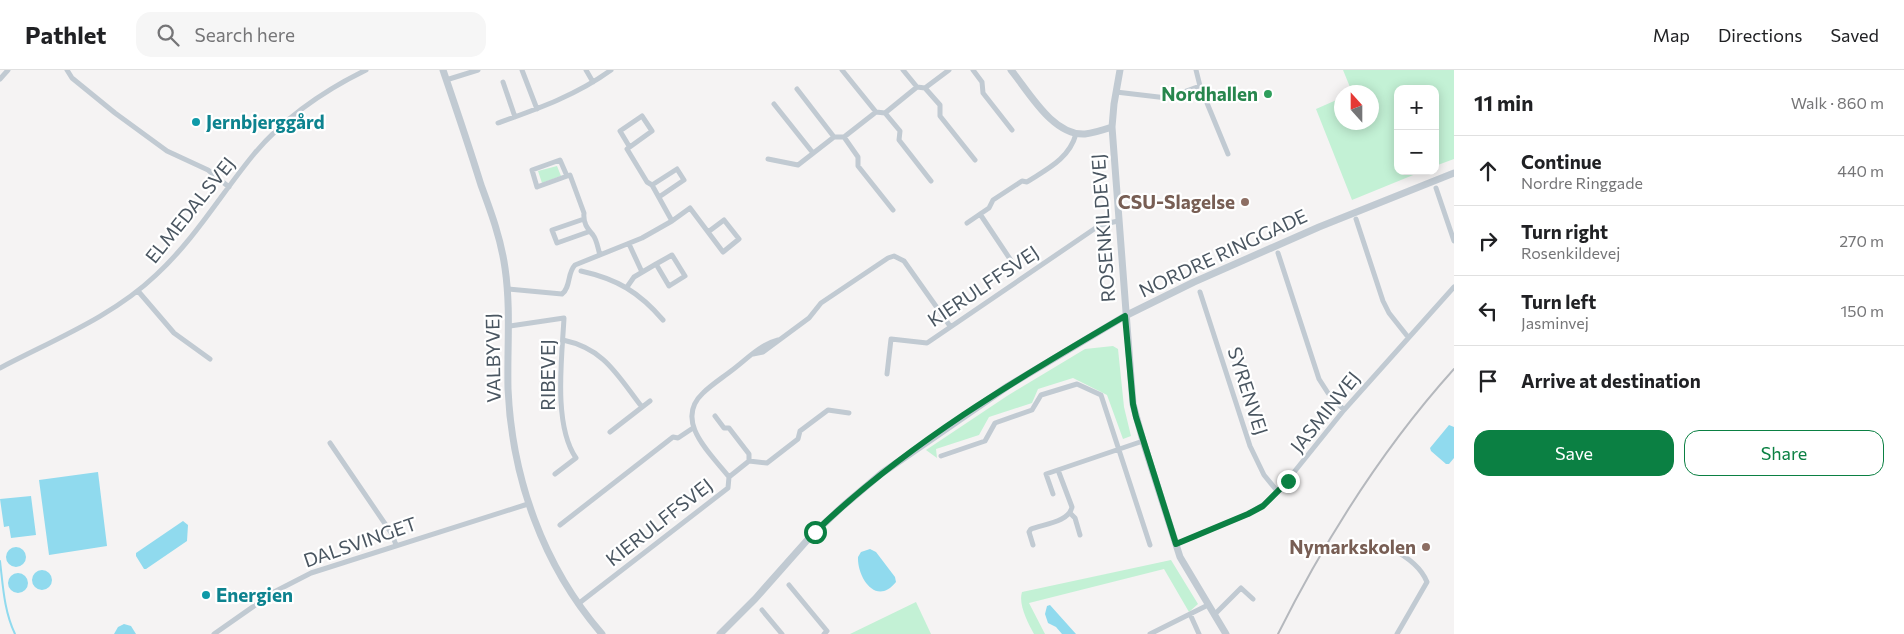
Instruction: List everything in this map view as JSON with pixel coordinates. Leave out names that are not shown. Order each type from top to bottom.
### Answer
[{"type":"street","points":[[0,79],[8,70]]},
{"type":"street","points":[[67,70],[72,78],[115,113],[167,151],[208,170],[229,187]]},
{"type":"street","name":"ELMEDALSVEJ","points":[[0,368],[101,316],[138,291],[176,255],[254,154],[292,116],[325,92],[366,70]]},
{"type":"street","name":"VALBYVEJ","points":[[443,70],[500,244],[508,289],[510,326],[508,387],[511,426],[528,504],[546,548],[578,604],[602,634]]},
{"type":"street","points":[[446,80],[478,70]]},
{"type":"street","points":[[522,70],[537,109]]},
{"type":"street","points":[[586,70],[593,82]]},
{"type":"street","points":[[498,123],[537,109],[570,94],[611,70]]},
{"type":"street","points":[[842,70],[876,112]]},
{"type":"street","points":[[903,70],[917,87],[925,88],[940,105],[940,116],[975,160]]},
{"type":"street","points":[[925,88],[949,70]]},
{"type":"street","points":[[973,70],[982,82],[983,93],[1012,130]]},
{"type":"street","points":[[1011,70],[1056,125],[1065,131],[1076,134],[1094,133],[1112,127]]},
{"type":"street","name":"ROSENKILDEVEJ","points":[[1120,70],[1112,127],[1133,404],[1143,441],[1185,567],[1226,634]]},
{"type":"street","points":[[1196,70],[1200,86],[1228,154]]},
{"type":"street","points":[[502,82],[515,117]]},
{"type":"street","points":[[1116,92],[1167,98],[1200,86]]},
{"type":"street","points":[[885,113],[917,87]]},
{"type":"street","points":[[797,89],[834,136]]},
{"type":"street","points":[[774,104],[813,153]]},
{"type":"street","points":[[768,159],[798,165],[834,136],[844,137],[876,112],[885,113],[900,132],[899,140],[931,181]]},
{"type":"street","points":[[630,146],[620,131],[642,116],[652,131],[627,149],[647,182],[652,185],[672,221]]},
{"type":"street","points":[[967,223],[989,208],[993,200],[1022,181],[1027,182],[1062,159],[1072,146],[1076,134]]},
{"type":"street","points":[[844,137],[858,157],[858,166],[893,210]]},
{"type":"street","points":[[567,176],[560,160],[532,170],[538,187],[570,175],[584,213],[588,232],[593,235],[600,255]]},
{"type":"street","points":[[652,185],[677,169],[684,180],[659,197]]},
{"type":"street","name":"NORDRE RINGGADE","points":[[720,634],[755,599],[810,537],[843,506],[882,473],[930,438],[1008,386],[1125,316],[1275,246],[1454,174]]},
{"type":"street","points":[[1436,188],[1454,241]]},
{"type":"street","points":[[508,289],[562,294],[566,291],[573,267],[629,244],[672,221],[690,208],[708,232],[723,252],[739,239],[724,220],[708,232]]},
{"type":"street","points":[[980,214],[1012,262]]},
{"type":"street","points":[[584,219],[552,230],[557,243],[588,232]]},
{"type":"street","points":[[1356,219],[1389,313],[1408,337]]},
{"type":"street","name":"KIERULFFSVEJ","points":[[887,374],[891,339],[926,343],[1100,225],[1118,221]]},
{"type":"street","points":[[629,244],[642,272]]},
{"type":"street","points":[[1278,253],[1316,370],[1328,393],[1344,410]]},
{"type":"street","points":[[627,287],[634,277],[642,272],[656,264],[672,255],[685,276],[669,286],[656,264]]},
{"type":"street","points":[[729,477],[693,428],[692,413],[699,398],[753,354],[763,352],[809,318],[821,303],[888,258],[894,256],[904,261],[950,326]]},
{"type":"street","points":[[581,271],[599,275],[627,287],[651,306],[663,320]]},
{"type":"street","name":"JASMINVEJ","points":[[1176,544],[1263,506],[1278,492],[1344,410],[1454,287]]},
{"type":"street","points":[[138,291],[174,333],[210,359]]},
{"type":"street","name":"SYRENVEJ","points":[[1200,292],[1250,446],[1264,474],[1278,492]]},
{"type":"street","name":"RIBEVEJ","points":[[510,326],[564,318],[561,379],[563,423],[568,444],[576,458],[555,474]]},
{"type":"street","points":[[563,340],[579,344],[601,357],[642,407]]},
{"type":"street","points":[[941,456],[985,441],[995,423],[1032,410],[1041,395],[1077,384],[1101,395],[1150,545]]},
{"type":"street","points":[[610,432],[650,401]]},
{"type":"street","points":[[715,416],[724,428],[729,428],[749,454],[749,461],[767,463],[798,439],[800,431],[828,410],[849,413]]},
{"type":"street","points":[[560,525],[674,438],[678,438],[693,428]]},
{"type":"street","points":[[1053,494],[1046,474],[1143,441]]},
{"type":"street","points":[[330,443],[392,534],[396,545]]},
{"type":"street","name":"KIERULFFSVEJ","points":[[578,604],[728,488],[729,477],[749,461]]},
{"type":"street","points":[[1033,545],[1028,532],[1031,529],[1067,517],[1070,514],[1072,507],[1058,470]]},
{"type":"street","name":"DALSVINGET","points":[[214,634],[274,592],[293,581],[324,568],[528,504]]},
{"type":"street","points":[[1070,514],[1075,518],[1080,535]]},
{"type":"street","points":[[1390,548],[1399,552],[1420,569],[1427,582],[1397,634]]},
{"type":"street","points":[[789,585],[825,633]]},
{"type":"street","points":[[1214,615],[1241,588],[1253,598]]},
{"type":"street","points":[[1150,634],[1208,605]]},
{"type":"street","points":[[762,610],[782,634]]},
{"type":"street","points":[[1190,614],[1199,634]]},
{"type":"green space","points":[[1343,70],[1454,70],[1454,159],[1439,165],[1439,85],[1394,85],[1394,175],[1413,175],[1352,200],[1316,109],[1334,101],[1334,130],[1379,130],[1379,85],[1349,85]]},
{"type":"green space","points":[[557,166],[561,176],[542,183],[538,171]]},
{"type":"green space","points":[[1113,346],[1118,349],[1124,407],[1131,436],[1123,439],[1107,395],[1073,378],[1038,389],[1032,403],[989,417],[979,435],[936,449],[937,458],[926,450],[1007,396],[1085,349]]},
{"type":"green space","points":[[1171,560],[1198,604],[1189,612],[1164,569],[1029,603],[1045,634],[1034,634],[1024,613],[1021,602],[1022,592]]},
{"type":"green space","points":[[916,602],[931,634],[850,634]]},
{"type":"water","points":[[1449,425],[1454,427],[1454,458],[1449,464],[1446,464],[1430,448]]},
{"type":"water","points":[[98,472],[107,546],[49,555],[39,480]]},
{"type":"water","points":[[31,496],[36,535],[11,538],[9,526],[4,527],[0,499]]},
{"type":"water","points":[[183,521],[188,525],[187,541],[144,569],[136,553]]},
{"type":"water","points":[[12,547],[20,547],[26,553],[26,561],[20,567],[12,567],[6,561],[6,553]]},
{"type":"water","points":[[870,549],[876,552],[895,577],[896,582],[889,589],[875,590],[864,580],[858,557],[861,552]]},
{"type":"water","points":[[38,570],[46,570],[52,576],[52,584],[46,590],[38,590],[32,584],[32,576]]},
{"type":"water","points":[[14,573],[22,573],[28,579],[28,587],[22,593],[14,593],[8,587],[8,579]]},
{"type":"water","points":[[1050,605],[1076,634],[1062,634],[1056,627],[1048,623],[1045,614],[1047,606]]},
{"type":"water","points":[[124,624],[131,626],[136,634],[114,634],[118,627]]},
{"type":"waterway","points":[[0,561],[6,607],[15,634]]},
{"type":"railway","points":[[1278,634],[1316,563],[1357,496],[1403,431],[1454,369]]},
{"type":"place","name":"Nordhallen","points":[[1268,94]]},
{"type":"place","name":"Jernbjerggård","points":[[196,122]]},
{"type":"place","name":"CSU-Slagelse","points":[[1245,202]]},
{"type":"place","name":"Nymarkskolen","points":[[1426,547]]},
{"type":"place","name":"Energien","points":[[206,595]]},
{"type":"route","points":[[815,532],[882,473],[930,438],[1008,386],[1125,316],[1133,404],[1176,544],[1263,506],[1288,481]]}]
